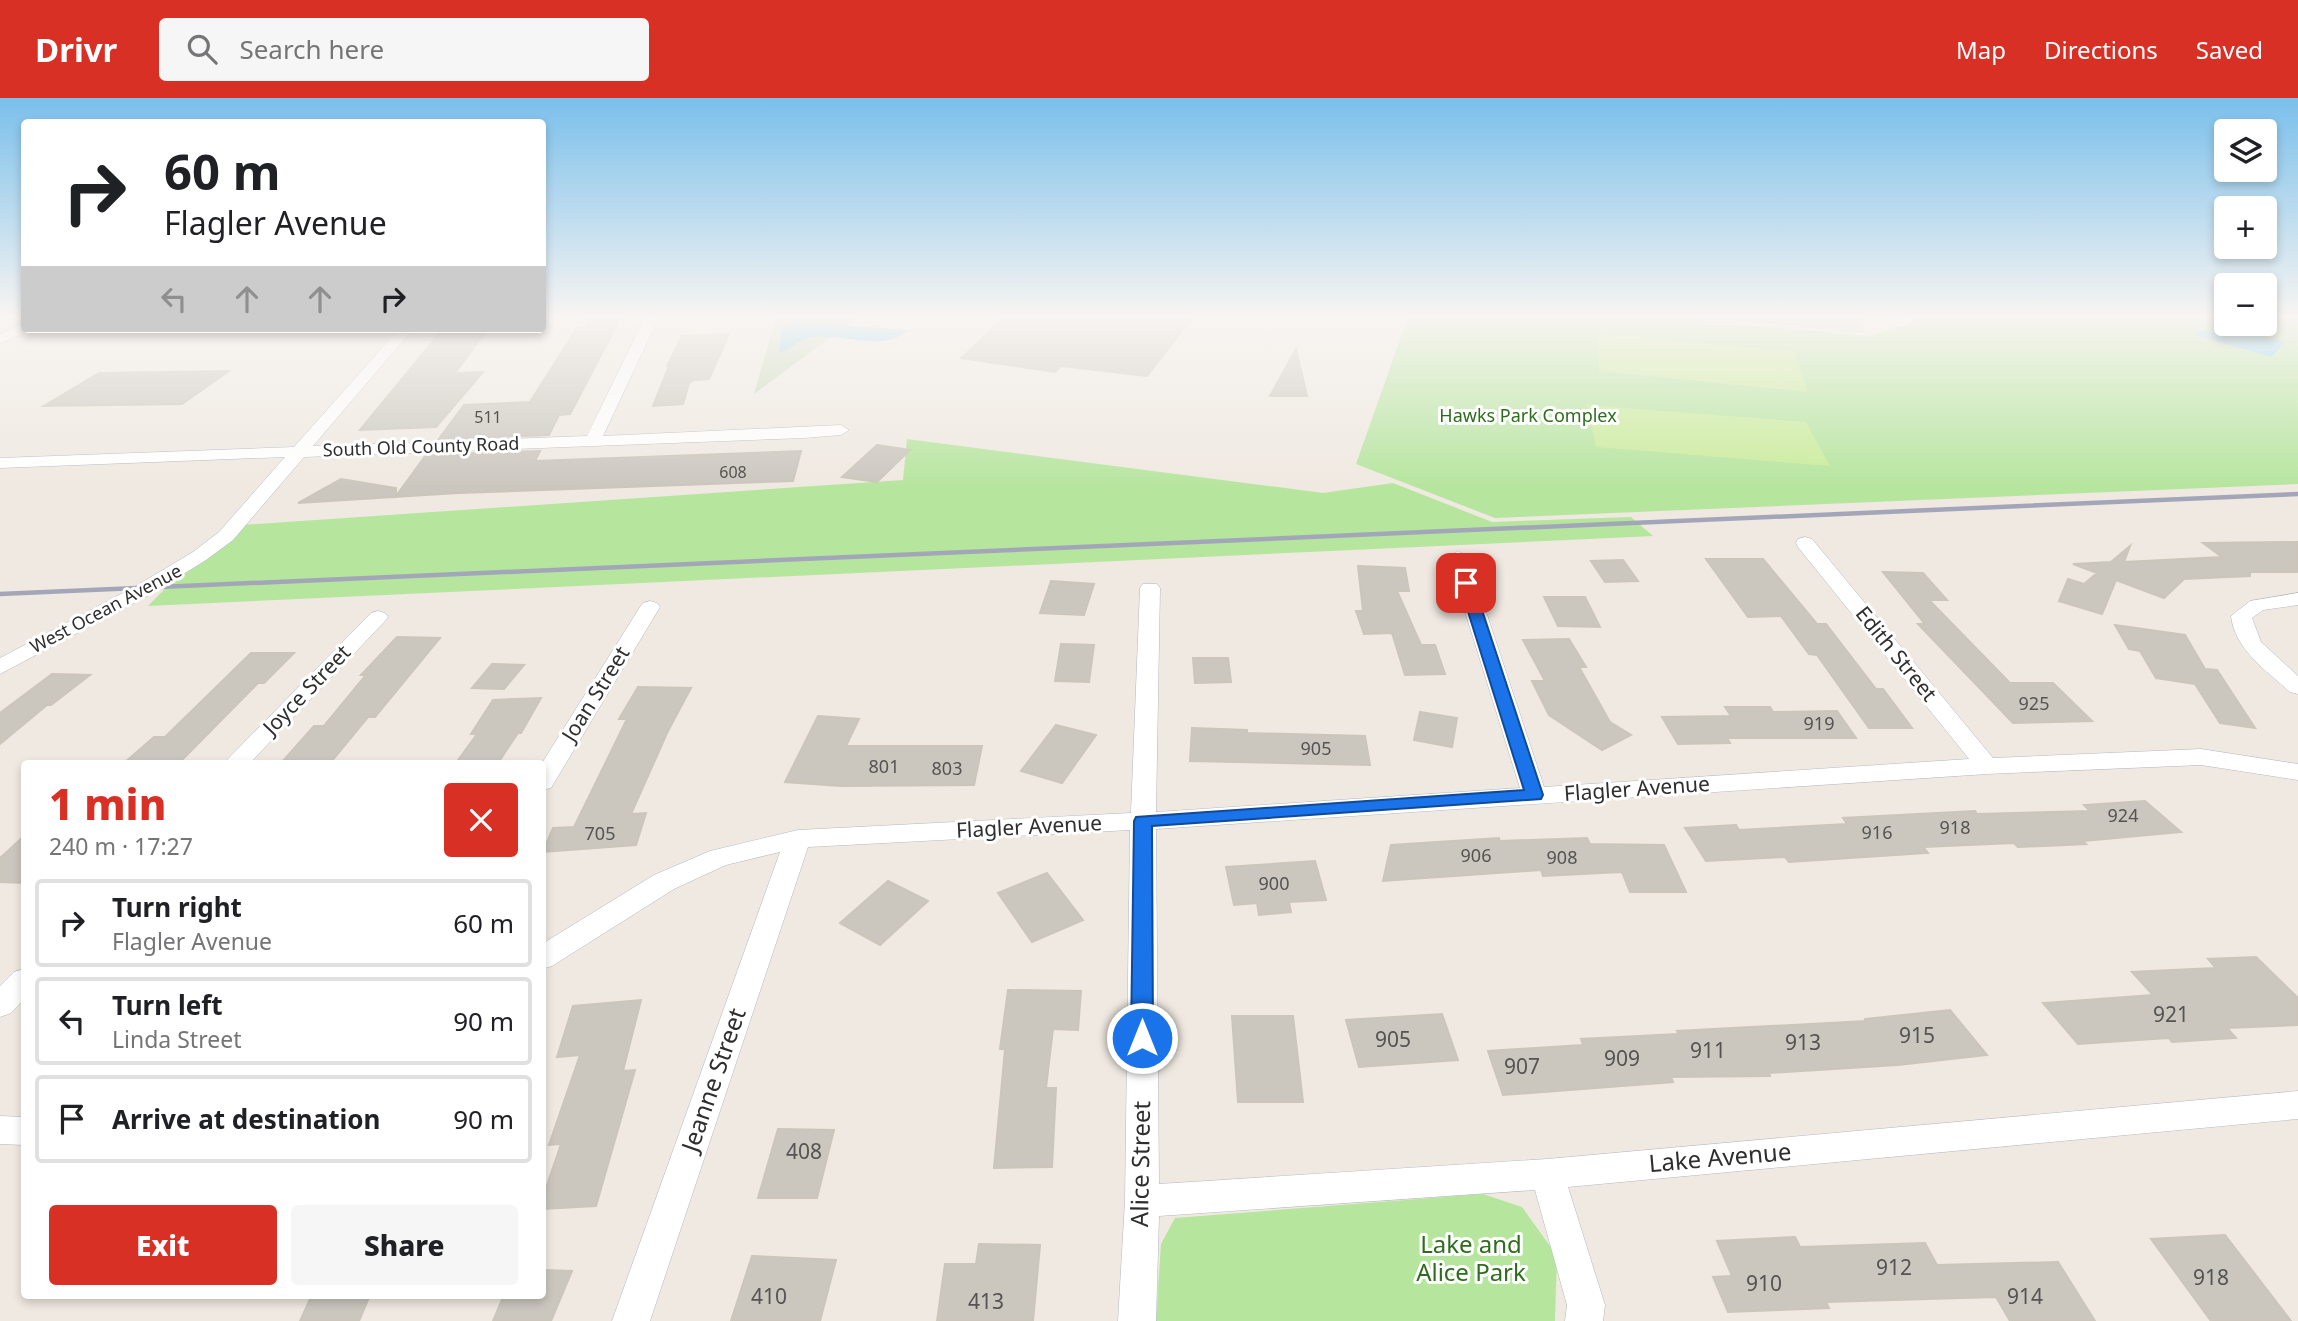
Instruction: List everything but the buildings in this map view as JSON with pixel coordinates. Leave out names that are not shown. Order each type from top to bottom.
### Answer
[{"type":"street","name":"West Ocean Avenue","points":[[0,667],[151,588],[194,562],[226,536],[367,374]]},
{"type":"street","points":[[592,442],[625,374]]},
{"type":"street","name":"South Old County Road","points":[[0,463],[300,450],[592,442],[841,430]]},
{"type":"street","name":"Edith Street","points":[[1805,542],[1987,766]]},
{"type":"street","points":[[1458,557],[1534,795]]},
{"type":"street","name":"Alice Street","points":[[1137,1321],[1142,1201],[1143,821],[1150,588]]},
{"type":"street","points":[[2298,599],[2257,605],[2241,616],[2241,629],[2258,650],[2298,687]]},
{"type":"street","name":"Joan Street","points":[[546,776],[650,607]]},
{"type":"street","name":"Joyce Street","points":[[239,760],[378,617]]},
{"type":"street","name":"Flagler Avenue","points":[[546,956],[664,882],[719,857],[798,839],[1143,821],[1987,766],[2201,757],[2298,772]]},
{"type":"street","name":"Jeanne Street","points":[[631,1321],[798,839]]},
{"type":"street","points":[[0,1005],[21,983]]},
{"type":"street","name":"Lake Avenue","points":[[1142,1201],[1547,1174],[2298,1105]]},
{"type":"street","points":[[0,1130],[21,1131]]},
{"type":"street","points":[[1547,1174],[1586,1305],[1584,1321]]},
{"type":"green space","points":[[760,374],[781,374],[754,394]]},
{"type":"green space","name":"Hawks Park Complex","points":[[1388,374],[2298,374],[2298,484],[1495,518],[1356,464]]},
{"type":"green space","points":[[1630,374],[1802,374],[1808,392]]},
{"type":"green space","points":[[1587,405],[1806,422],[1830,466],[1596,447]]},
{"type":"green space","points":[[907,439],[1323,493],[1393,483],[1492,522],[1631,517],[1653,536],[148,606],[227,526],[903,480]]},
{"type":"green space","name":"Lake and Alice Park","points":[[1483,1194],[1522,1207],[1557,1256],[1555,1321],[1156,1321],[1161,1244],[1175,1218]]},
{"type":"railway","points":[[0,594],[2298,494]]},
{"type":"route","points":[[1142,1038],[1143,821],[1534,795],[1466,583]]}]
